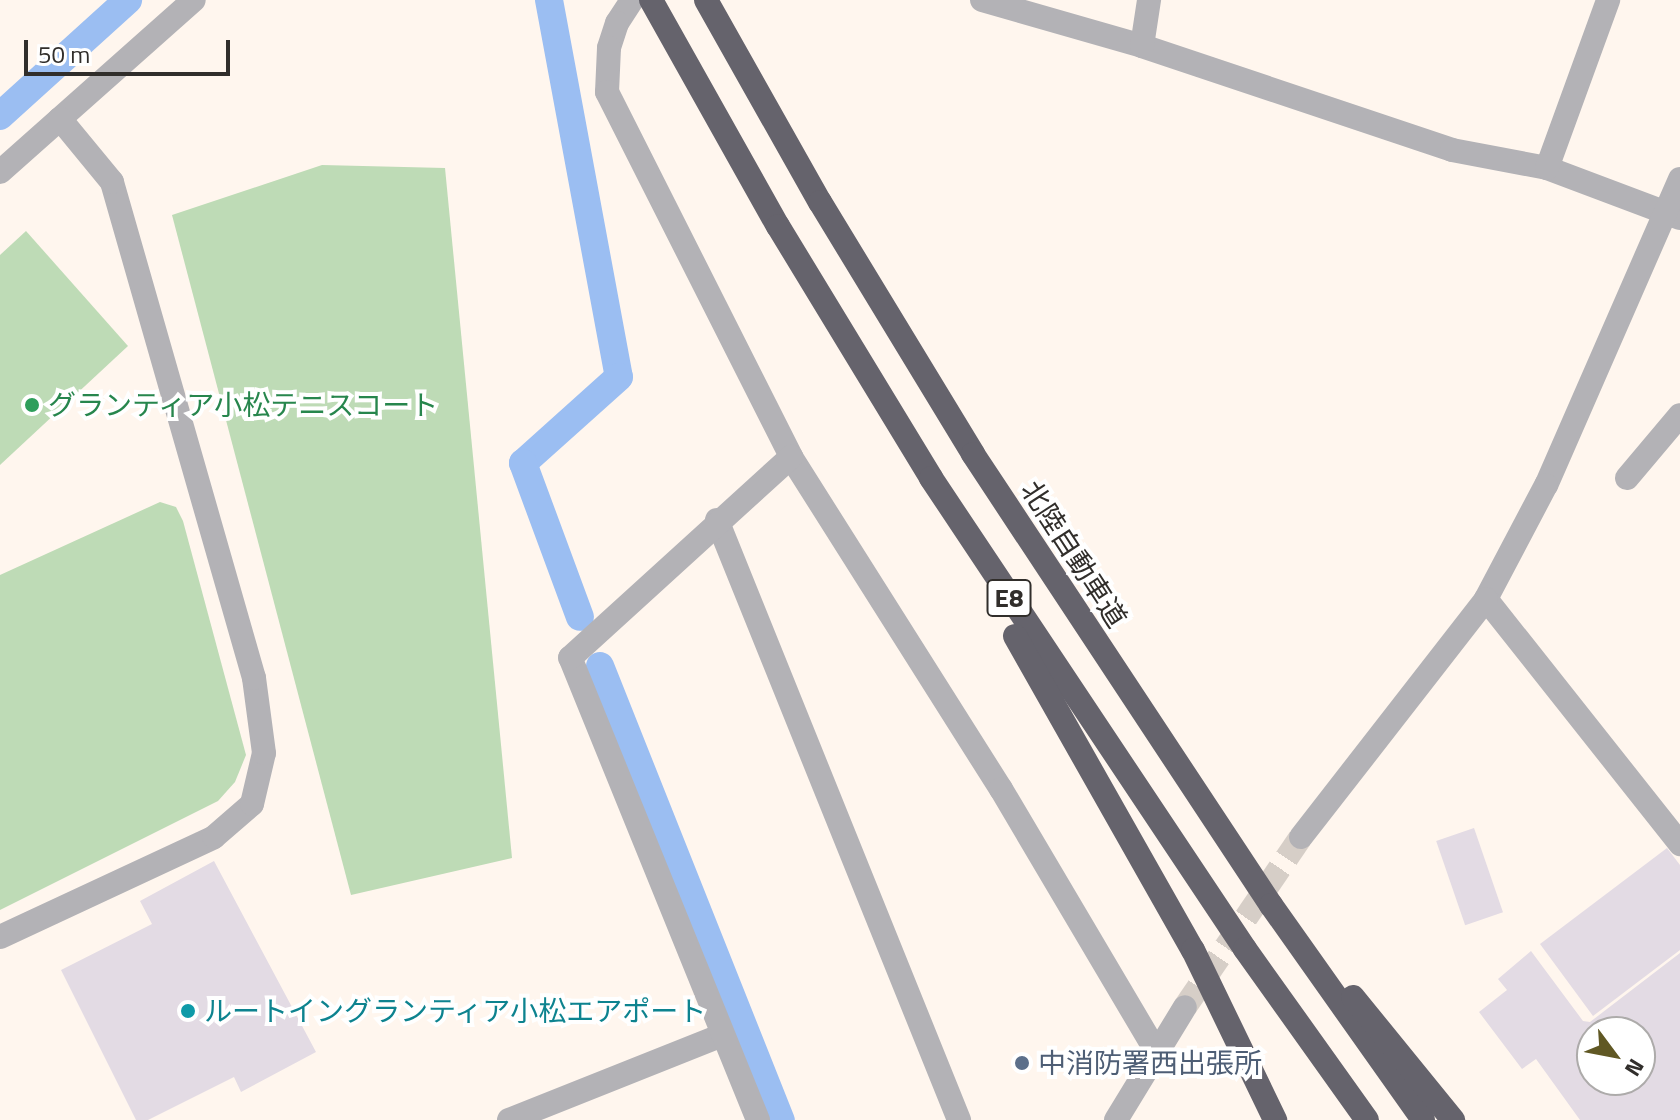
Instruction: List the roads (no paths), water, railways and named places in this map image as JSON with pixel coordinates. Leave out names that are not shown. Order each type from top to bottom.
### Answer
[{"type":"highway","name":"E8","points":[[651,0],[778,226],[931,478],[1082,710],[1367,1120]]},
{"type":"highway","name":"北陸自動車道","points":[[706,0],[973,454],[1271,905],[1423,1120]]},
{"type":"highway","points":[[778,226],[839,349],[1061,713],[1193,950],[1275,1120]]},
{"type":"highway","points":[[1271,905],[1453,1120]]},
{"type":"street","points":[[0,172],[194,0]]},
{"type":"street","points":[[632,0],[617,23],[609,48],[607,92],[791,457],[1001,789],[1157,1053]]},
{"type":"street","points":[[982,0],[1142,46],[1452,150],[1547,168],[1672,215]]},
{"type":"street","points":[[1142,46],[1149,0]]},
{"type":"street","points":[[1547,168],[1608,0]]},
{"type":"street","points":[[0,937],[214,837],[252,804],[264,753],[254,678],[112,182],[60,119]]},
{"type":"street","points":[[1301,837],[1486,599],[1546,485],[1672,215],[1680,179]]},
{"type":"street","points":[[1627,478],[1680,415]]},
{"type":"street","points":[[758,1120],[570,658],[717,520],[791,457]]},
{"type":"street","points":[[717,520],[959,1120]]},
{"type":"street","points":[[1486,599],[1672,819],[1680,844]]},
{"type":"street","points":[[1116,1120],[1185,1007]]},
{"type":"street","points":[[509,1120],[723,1035]]},
{"type":"waterway","points":[[0,116],[128,0]]},
{"type":"waterway","points":[[549,0],[619,377],[523,463],[580,617]]},
{"type":"waterway","points":[[600,666],[781,1120]]},
{"type":"tunnel","points":[[1185,1007],[1301,837]]},
{"type":"place","name":"グランティア小松テニスコート","points":[[32,405]]},
{"type":"place","name":"ルートイングランティア小松エアポート","points":[[188,1011]]},
{"type":"place","name":"中消防署西出張所","points":[[1022,1063]]}]
